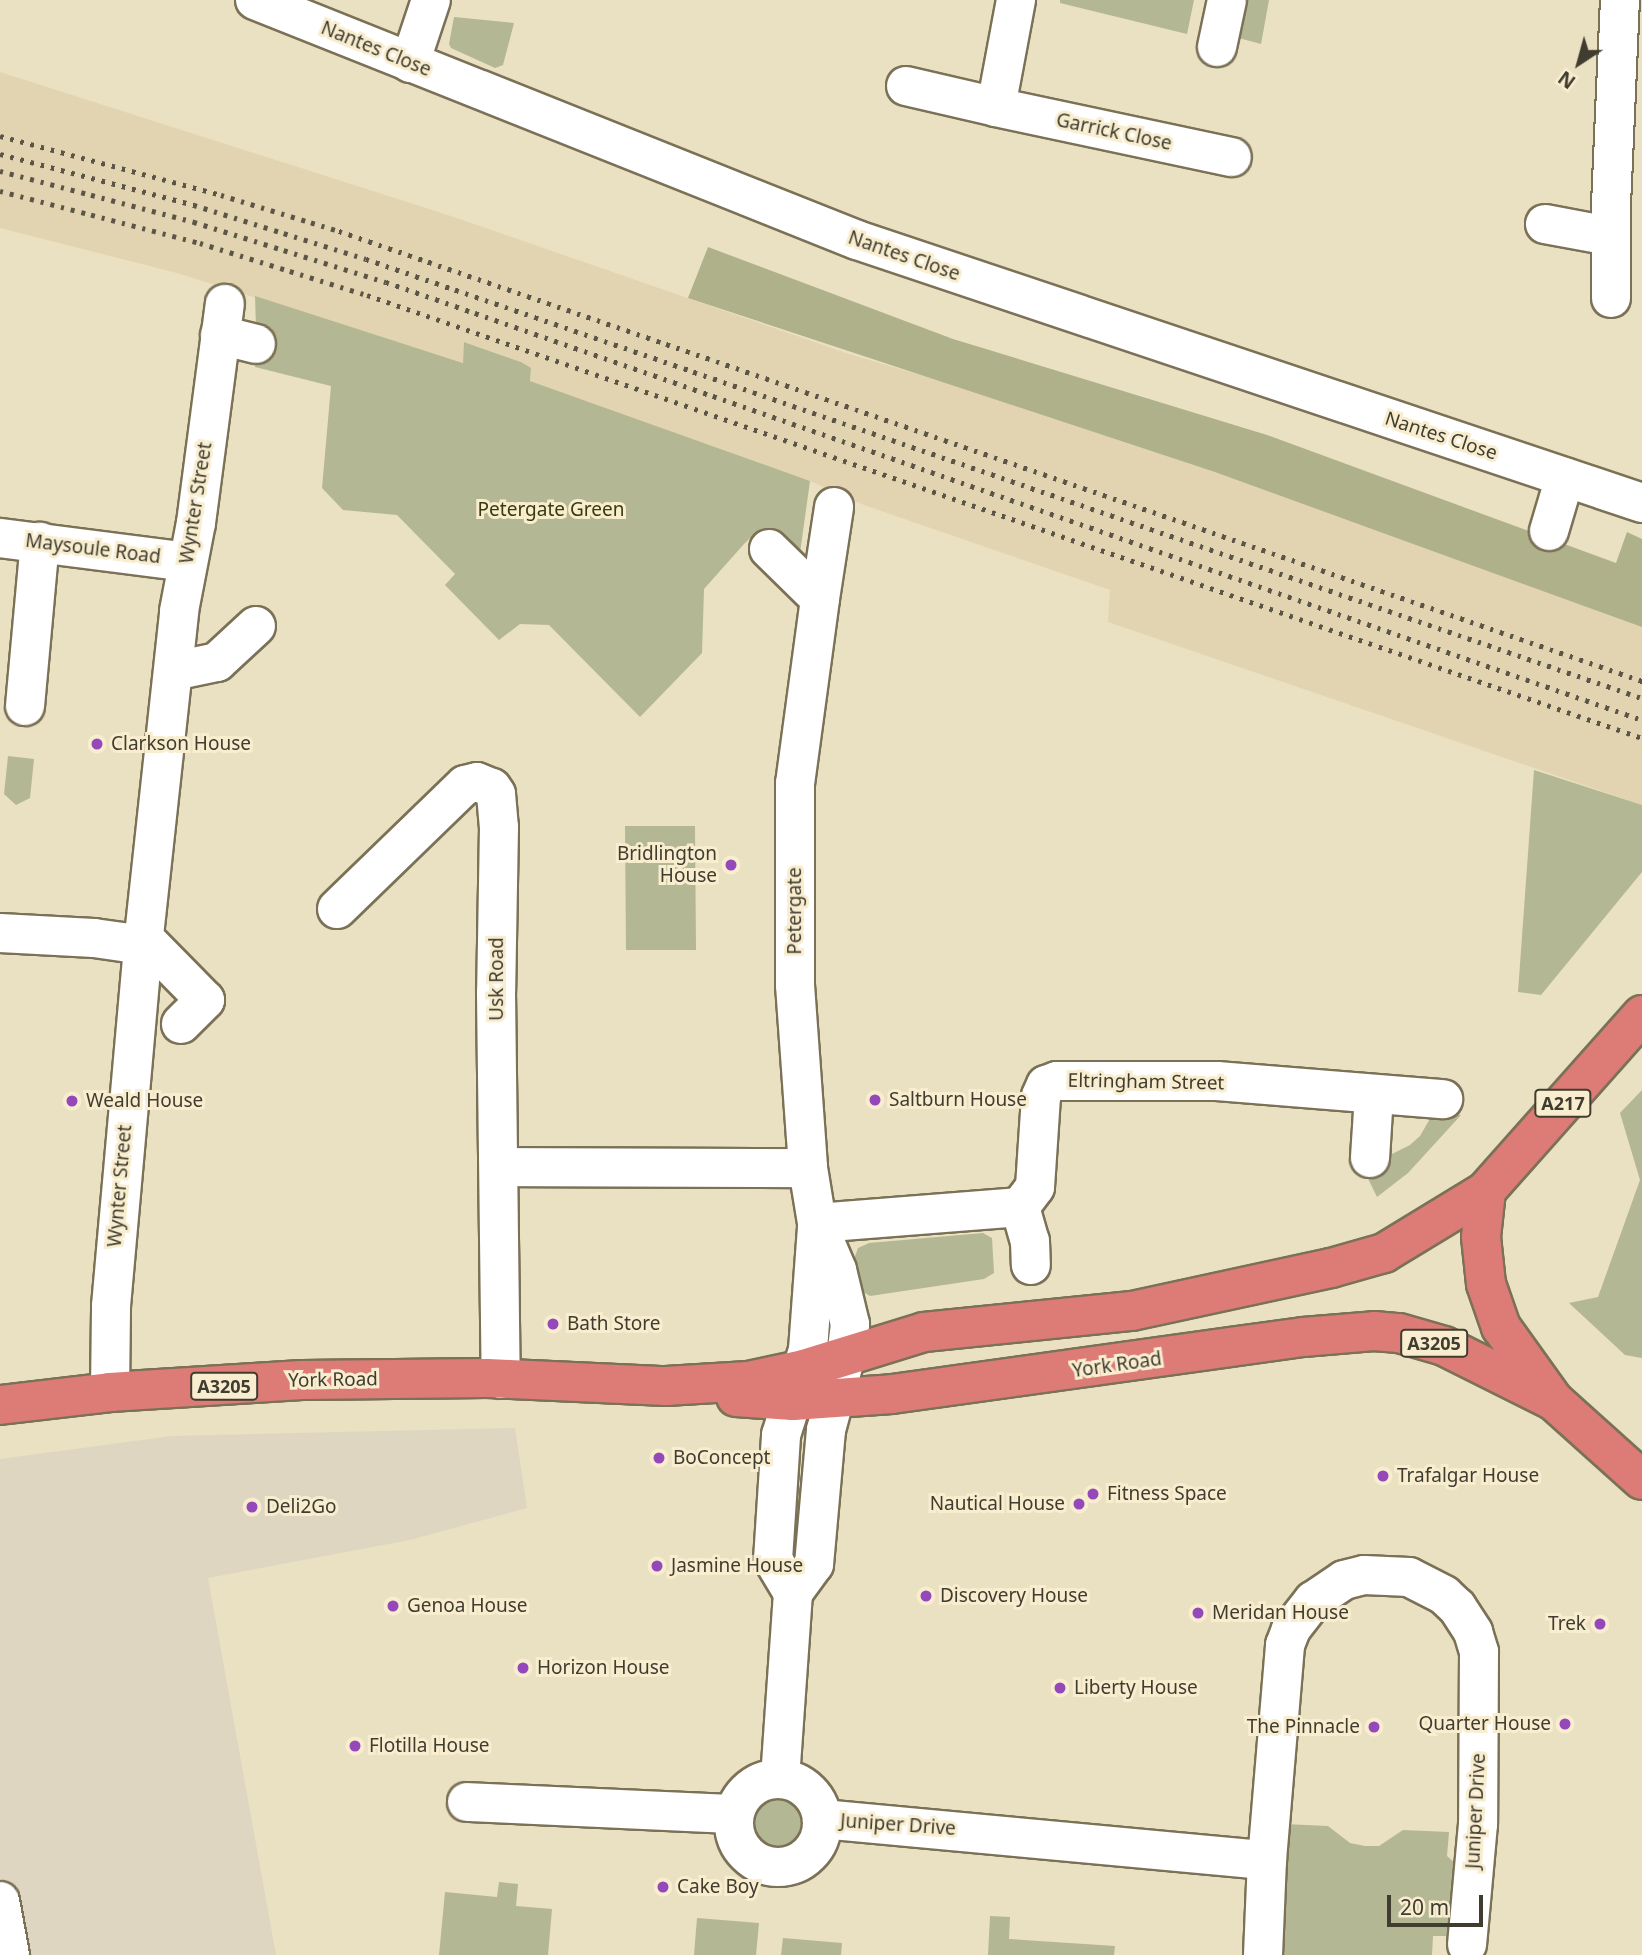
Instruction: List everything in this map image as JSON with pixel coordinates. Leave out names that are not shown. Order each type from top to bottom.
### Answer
[{"type":"highway","name":"A217","points":[[1486,1191],[1642,1015]]},
{"type":"highway","name":"York Road","points":[[0,1405],[110,1392],[302,1380],[501,1379],[666,1386],[748,1398],[799,1385],[846,1355],[936,1330],[1132,1311],[1342,1266],[1384,1253],[1486,1191]]},
{"type":"highway","points":[[1486,1191],[1483,1261],[1492,1306],[1501,1327],[1554,1401],[1642,1480]]},
{"type":"highway","name":"York Road","points":[[799,1385],[835,1399],[1045,1375],[1303,1337],[1374,1331],[1399,1333],[1444,1346],[1554,1401]]},
{"type":"street","name":"Nantes Close","points":[[255,0],[857,240],[1642,503]]},
{"type":"street","points":[[410,63],[431,0]]},
{"type":"street","points":[[996,107],[1016,0]]},
{"type":"street","points":[[1217,47],[1227,0]]},
{"type":"street","points":[[1611,298],[1610,236],[1620,0]]},
{"type":"street","name":"Garrick Close","points":[[906,86],[1232,157]]},
{"type":"street","points":[[1545,224],[1610,236]]},
{"type":"street","name":"Wynter Street","points":[[110,1392],[108,1361],[111,1293],[143,942],[187,562],[196,523],[223,319],[256,344]]},
{"type":"street","points":[[1549,531],[1565,477]]},
{"type":"street","name":"Petergate","points":[[834,508],[795,783],[795,985],[808,1168],[817,1223],[848,1309],[846,1355],[835,1399]]},
{"type":"street","name":"Maysoule Road","points":[[0,538],[187,562]]},
{"type":"street","points":[[25,706],[40,542]]},
{"type":"street","points":[[769,548],[820,599]]},
{"type":"street","points":[[174,671],[217,662],[256,626]]},
{"type":"street","name":"Usk Road","points":[[338,909],[465,785],[477,782],[496,794],[501,1379]]},
{"type":"street","points":[[0,933],[143,942],[205,1000],[181,1024]]},
{"type":"street","name":"Eltringham Street","points":[[1020,1207],[1034,1187],[1041,1096],[1046,1085],[1057,1081],[1217,1081],[1443,1099]]},
{"type":"street","points":[[1370,1158],[1374,1095]]},
{"type":"street","points":[[499,1167],[808,1168]]},
{"type":"street","points":[[817,1223],[1020,1207],[1030,1241],[1031,1265]]},
{"type":"street","name":"Petergate","points":[[799,1385],[817,1223]]},
{"type":"street","points":[[793,1593],[773,1560],[780,1436],[799,1385]]},
{"type":"street","points":[[467,1802],[734,1814],[745,1792],[767,1779],[780,1778],[793,1593],[814,1564],[826,1430],[835,1399]]},
{"type":"street","name":"Juniper Drive","points":[[1263,1955],[1267,1860],[1285,1645],[1291,1629],[1313,1601],[1344,1580],[1364,1575],[1409,1577],[1444,1595],[1457,1607],[1473,1632],[1479,1652],[1478,1824],[1466,1944]]},
{"type":"street","name":"Juniper Drive","points":[[734,1814],[738,1843],[747,1854],[773,1867],[798,1862],[809,1854],[817,1844],[822,1819],[813,1796],[792,1781],[780,1778]]},
{"type":"street","name":"Juniper Drive","points":[[822,1819],[1267,1860]]},
{"type":"street","points":[[0,1901],[10,1955]]},
{"type":"shaded area","points":[[0,72],[454,217],[849,354],[1642,586],[1642,805],[1108,622],[1110,590],[864,505],[810,481],[530,381],[531,369],[521,362],[465,342],[464,363],[177,273],[0,228]]},
{"type":"shaded area","points":[[515,1428],[527,1508],[410,1540],[208,1578],[276,1955],[0,1955],[0,1459],[172,1436]]},
{"type":"green space","points":[[1060,0],[1194,0],[1187,34],[1060,3]]},
{"type":"green space","points":[[1247,0],[1269,0],[1261,44],[1239,38]]},
{"type":"green space","points":[[454,17],[514,23],[503,65],[495,68],[451,48],[449,44]]},
{"type":"green space","points":[[708,247],[953,339],[1267,435],[1616,563],[1627,532],[1642,539],[1642,627],[1215,472],[688,298]]},
{"type":"green space","name":"Petergate Green","points":[[255,296],[463,363],[464,342],[521,362],[531,368],[530,381],[810,481],[800,553],[790,544],[755,533],[744,544],[704,589],[702,653],[640,717],[549,625],[520,624],[499,640],[445,585],[455,574],[397,515],[343,510],[322,488],[331,386],[255,367],[260,332],[256,327]]},
{"type":"green space","points":[[8,756],[34,759],[30,798],[16,805],[4,794]]},
{"type":"green space","points":[[1534,770],[1642,805],[1642,872],[1541,995],[1518,992]]},
{"type":"green space","points":[[625,826],[695,826],[696,950],[626,950]]},
{"type":"green space","points":[[1642,1090],[1642,1358],[1625,1355],[1569,1303],[1598,1297],[1640,1180],[1620,1113]]},
{"type":"green space","points":[[1435,1110],[1461,1115],[1408,1173],[1377,1197],[1360,1162],[1384,1158],[1410,1145],[1420,1136]]},
{"type":"green space","points":[[983,1233],[992,1238],[994,1273],[984,1279],[870,1296],[862,1291],[854,1259],[858,1248],[869,1243]]},
{"type":"green space","points":[[777,1799],[786,1800],[794,1806],[800,1814],[800,1832],[794,1840],[786,1846],[777,1847],[768,1846],[760,1840],[754,1832],[753,1823],[754,1814],[760,1806],[768,1800]]},
{"type":"green space","points":[[1283,1824],[1328,1826],[1350,1843],[1365,1846],[1379,1846],[1403,1830],[1449,1832],[1447,1856],[1457,1865],[1452,1936],[1433,1936],[1432,1955],[1273,1955]]},
{"type":"green space","points":[[499,1882],[518,1884],[516,1906],[552,1909],[548,1955],[439,1955],[445,1892],[497,1897]]},
{"type":"green space","points":[[990,1916],[1010,1917],[1009,1939],[1115,1946],[1114,1955],[988,1955]]},
{"type":"green space","points":[[697,1918],[759,1923],[756,1955],[694,1955]]},
{"type":"green space","points":[[783,1938],[842,1943],[841,1955],[781,1955]]},
{"type":"railway","points":[[0,136],[221,195],[339,231],[1642,681]]},
{"type":"railway","points":[[0,154],[194,205],[366,259],[1642,698]]},
{"type":"railway","points":[[0,171],[194,222],[386,282],[1642,720]]},
{"type":"railway","points":[[0,191],[200,243],[367,295],[1642,738]]},
{"type":"place","name":"Clarkson House","points":[[97,744]]},
{"type":"place","name":"Bridlington House","points":[[731,865]]},
{"type":"place","name":"Saltburn House","points":[[875,1100]]},
{"type":"place","name":"Weald House","points":[[72,1101]]},
{"type":"place","name":"Bath Store","points":[[553,1324]]},
{"type":"place","name":"BoConcept","points":[[659,1458]]},
{"type":"place","name":"Trafalgar House","points":[[1383,1476]]},
{"type":"place","name":"Fitness Space","points":[[1093,1494]]},
{"type":"place","name":"Nautical House","points":[[1079,1504]]},
{"type":"place","name":"Deli2Go","points":[[252,1507]]},
{"type":"place","name":"Jasmine House","points":[[657,1566]]},
{"type":"place","name":"Discovery House","points":[[926,1596]]},
{"type":"place","name":"Genoa House","points":[[393,1606]]},
{"type":"place","name":"Meridan House","points":[[1198,1613]]},
{"type":"place","name":"Trek","points":[[1600,1624]]},
{"type":"place","name":"Horizon House","points":[[523,1668]]},
{"type":"place","name":"Liberty House","points":[[1060,1688]]},
{"type":"place","name":"Quarter House","points":[[1565,1724]]},
{"type":"place","name":"The Pinnacle","points":[[1374,1727]]},
{"type":"place","name":"Flotilla House","points":[[355,1746]]},
{"type":"place","name":"Cake Boy","points":[[663,1887]]}]
